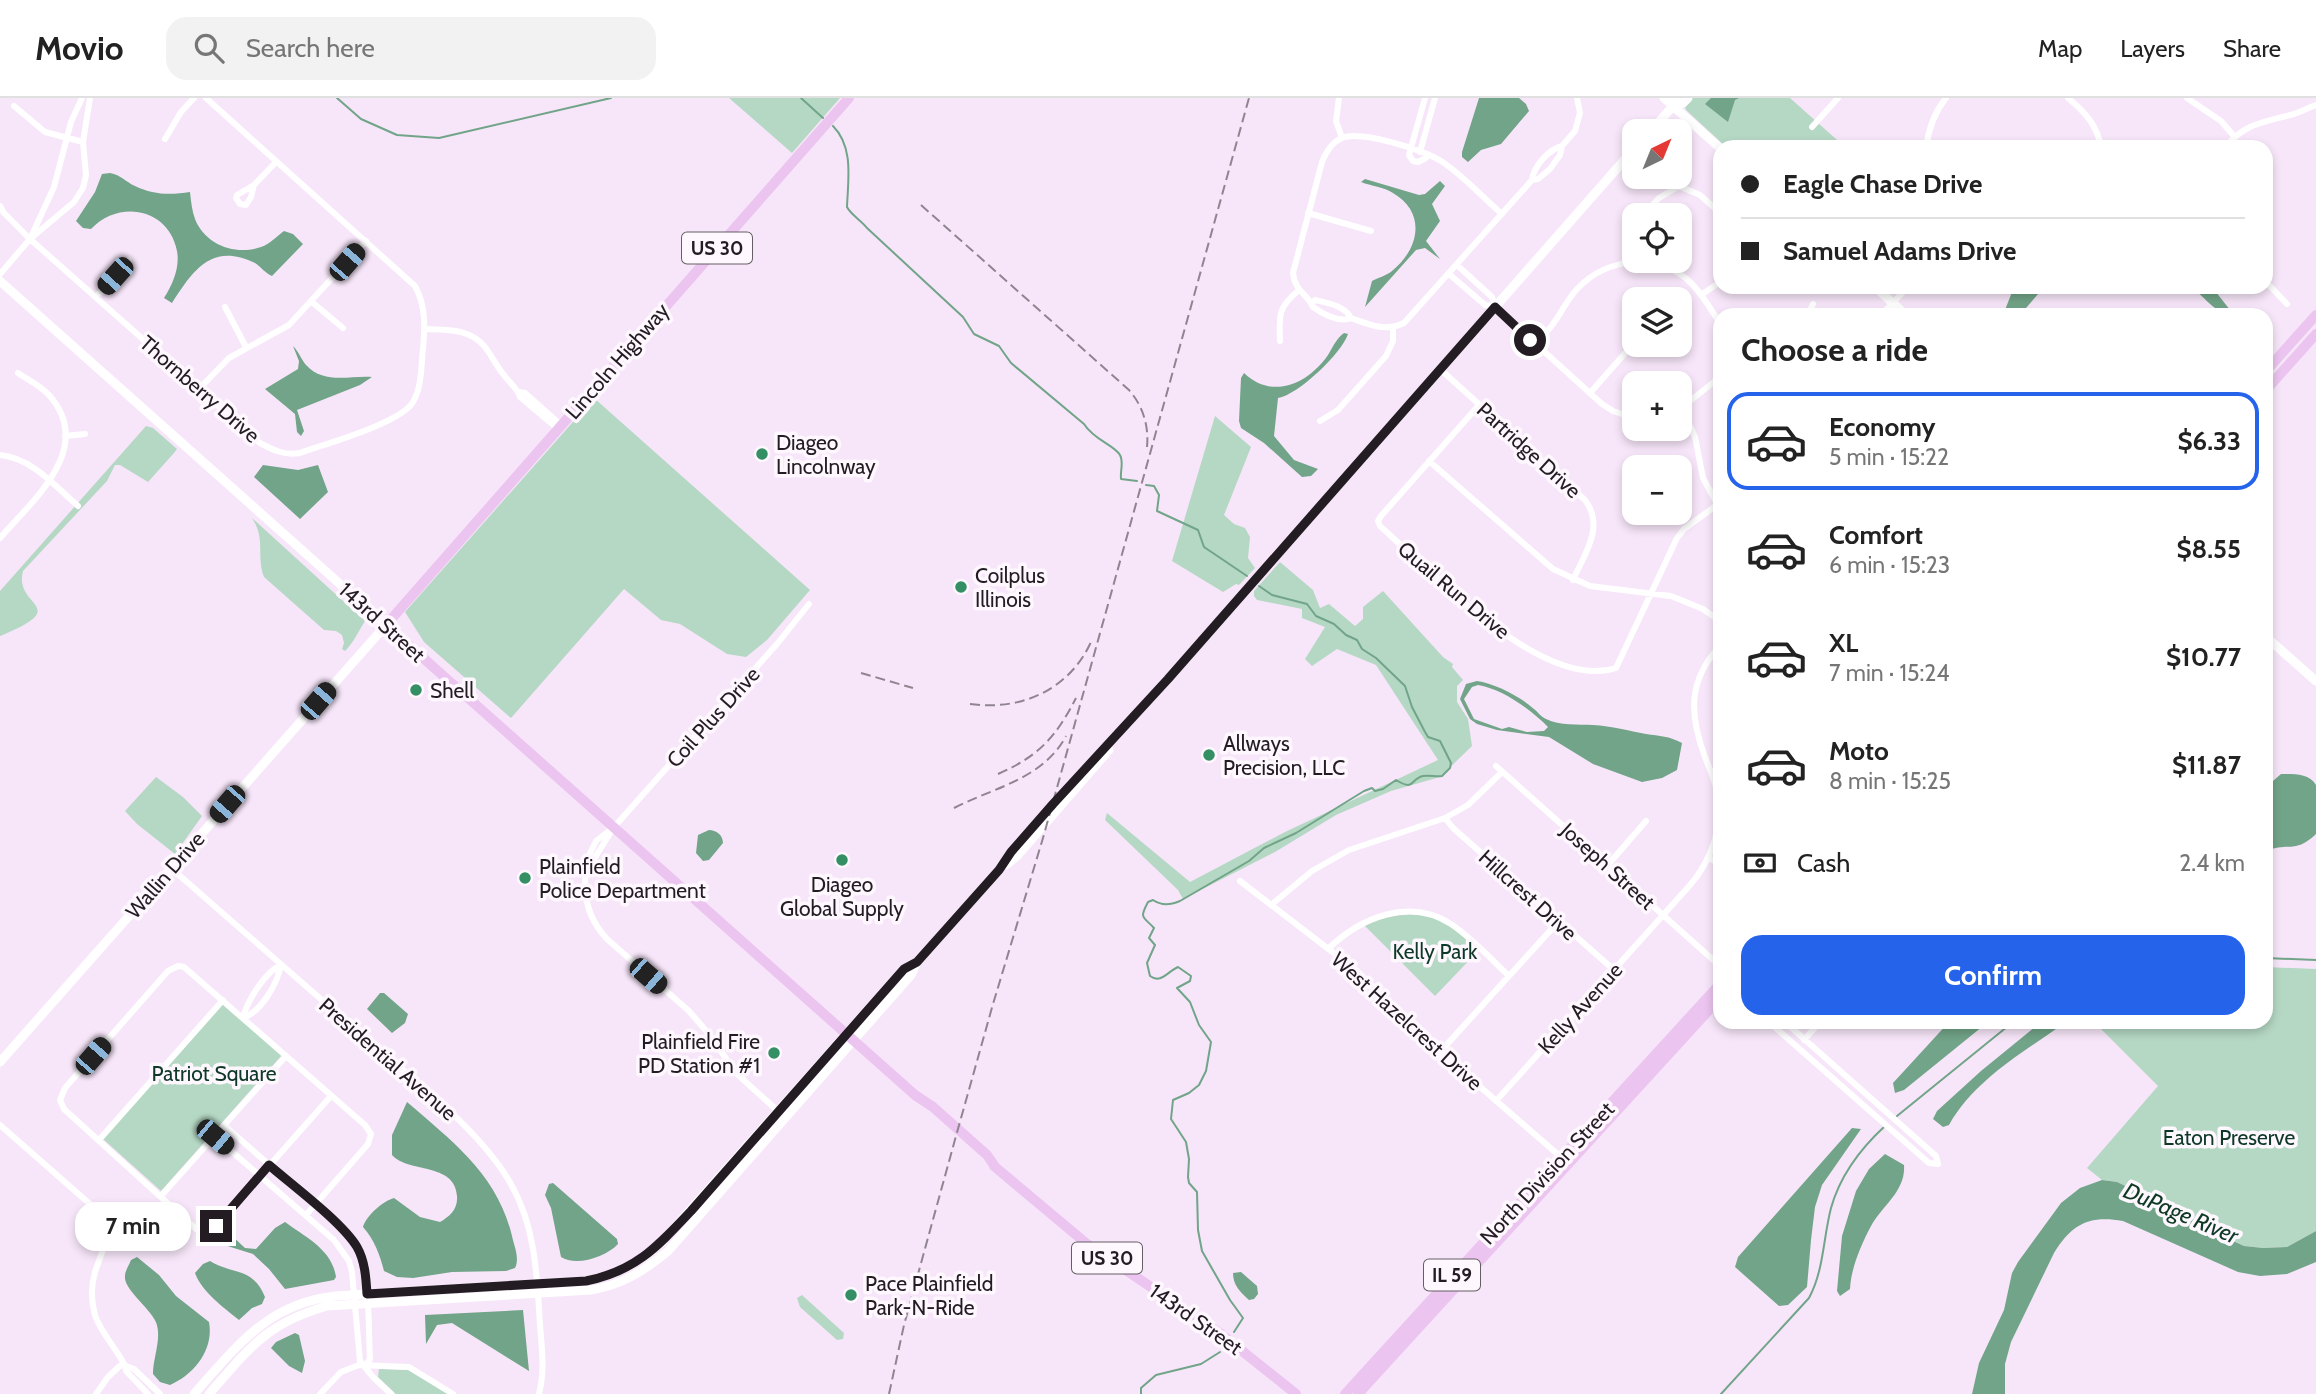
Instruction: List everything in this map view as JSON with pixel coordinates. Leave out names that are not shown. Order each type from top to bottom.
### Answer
[{"type":"main road","name":"Lincoln Highway","points":[[386,625],[849,98]]},
{"type":"main road","points":[[2273,363],[2316,316]]},
{"type":"main road","points":[[2273,382],[2316,334]]},
{"type":"main road","name":"143rd Street","points":[[386,625],[921,1100],[928,1111],[983,1160],[1087,1244],[1226,1338],[1296,1394]]},
{"type":"main road","name":"North Division Street","points":[[1358,1394],[1501,1237],[1713,992]]},
{"type":"main road","name":"North Division Street","points":[[1345,1394],[1490,1234],[1566,1162],[1713,1005]]},
{"type":"street","points":[[30,239],[54,187],[71,122],[82,98]]},
{"type":"street","points":[[0,274],[30,239],[74,202],[83,188],[86,175],[83,142],[90,98]]},
{"type":"street","points":[[165,139],[181,112],[194,98]]},
{"type":"street","name":"Thornberry Drive","points":[[0,206],[4,214],[30,239],[260,443],[291,455],[390,421],[413,403],[421,376],[424,307],[415,286],[206,98]]},
{"type":"street","points":[[1339,98],[1336,121],[1342,138]]},
{"type":"street","points":[[1420,152],[1435,98]]},
{"type":"street","points":[[1532,180],[1538,179],[1550,169],[1560,155],[1562,146],[1575,131],[1580,119],[1577,98]]},
{"type":"street","points":[[1664,98],[1683,103],[1688,98]]},
{"type":"street","points":[[1812,127],[1838,98]]},
{"type":"street","points":[[1927,140],[1935,113],[1946,98]]},
{"type":"street","points":[[2068,98],[2091,121],[2099,140]]},
{"type":"street","points":[[2187,98],[2221,121],[2234,136]]},
{"type":"street","points":[[1428,155],[1418,162],[1411,159],[1410,149],[1424,102],[1432,107]]},
{"type":"street","points":[[1661,119],[1675,102]]},
{"type":"street","points":[[1675,102],[1713,141]]},
{"type":"street","points":[[2231,140],[2258,122],[2294,114],[2316,104]]},
{"type":"street","points":[[14,106],[45,132],[83,142]]},
{"type":"street","points":[[1502,214],[1446,165],[1428,155],[1365,136],[1342,138],[1324,155],[1293,268],[1293,279],[1298,291],[1313,307],[1324,313],[1344,320],[1352,318],[1378,327],[1393,328],[1408,320],[1457,265],[1502,214],[1532,180],[1540,163],[1555,148],[1562,146]]},
{"type":"street","points":[[254,185],[276,162]]},
{"type":"street","points":[[209,1394],[256,1342],[279,1324],[327,1306],[355,1300],[367,1294],[601,1288],[645,1270],[668,1251],[850,1037],[911,975],[917,962],[999,870],[1011,852],[1053,804],[1113,736],[1121,731],[1622,163]]},
{"type":"street","points":[[1654,203],[1679,186],[1700,195],[1713,207]]},
{"type":"street","points":[[1308,213],[1371,231]]},
{"type":"street","points":[[199,389],[229,358],[281,331],[312,302],[366,242]]},
{"type":"street","points":[[96,297],[129,260]]},
{"type":"street","points":[[1535,345],[1552,326],[1579,286],[1593,275],[1622,264]]},
{"type":"street","points":[[1457,265],[1492,297],[1495,307],[1535,345],[1590,393],[1622,414]]},
{"type":"street","points":[[1677,273],[1701,295],[1713,313]]},
{"type":"street","points":[[1449,274],[1485,305],[1495,307]]},
{"type":"street","name":"143rd Street","points":[[0,281],[386,625]]},
{"type":"street","points":[[1701,295],[1713,287]]},
{"type":"street","points":[[2273,289],[2287,304]]},
{"type":"street","points":[[1280,341],[1279,314],[1298,291]]},
{"type":"street","points":[[1882,294],[1898,308]]},
{"type":"street","points":[[1888,308],[1901,294]]},
{"type":"street","points":[[1312,303],[1315,300],[1339,307],[1350,313],[1352,318]]},
{"type":"street","points":[[312,302],[343,328]]},
{"type":"street","points":[[1812,308],[1814,304]]},
{"type":"street","points":[[225,307],[247,347]]},
{"type":"street","points":[[1320,421],[1338,410],[1385,356],[1393,341],[1393,328]]},
{"type":"street","points":[[424,329],[459,331],[475,338],[519,392],[520,397],[559,427]]},
{"type":"street","points":[[1590,393],[1622,357]]},
{"type":"street","name":"Partridge Drive","points":[[1440,369],[1585,500],[1592,510],[1594,533],[1573,580]]},
{"type":"street","points":[[0,538],[50,481],[62,460],[65,436],[63,421],[49,395],[18,373]]},
{"type":"street","points":[[1692,400],[1713,383]]},
{"type":"street","name":"Quail Run Drive","points":[[1479,405],[1378,522],[1491,625],[1540,657],[1573,668],[1616,668],[1677,538],[1684,529],[1713,511]]},
{"type":"street","points":[[1692,431],[1703,478],[1713,496]]},
{"type":"street","points":[[65,436],[85,434]]},
{"type":"street","points":[[0,455],[18,459],[50,481],[78,506]]},
{"type":"street","points":[[1429,461],[1536,556],[1573,580],[1609,590],[1653,592],[1688,602],[1713,617]]},
{"type":"street","name":"Coil Plus Drive","points":[[782,1115],[737,1074],[701,1024],[600,932],[590,916],[586,900],[586,872],[614,827],[769,654],[809,604]]},
{"type":"street","name":"Wallin Drive","points":[[0,1062],[386,625]]},
{"type":"street","points":[[2273,643],[2316,681]]},
{"type":"street","points":[[1713,654],[1696,684],[1694,704],[1699,740],[1713,782]]},
{"type":"street","name":"Joseph Street","points":[[1496,766],[1713,960]]},
{"type":"street","points":[[1271,905],[1312,871],[1349,850],[1445,818],[1468,805],[1502,772]]},
{"type":"street","name":"Hillcrest Drive","points":[[1445,818],[1614,970]]},
{"type":"street","points":[[1607,866],[1646,821]]},
{"type":"street","points":[[1713,845],[1709,858],[1713,860]]},
{"type":"street","name":"Kelly Avenue","points":[[1496,1101],[1663,915],[1709,858]]},
{"type":"street","name":"Presidential Avenue","points":[[171,868],[482,1143],[513,1186],[524,1211],[536,1260],[543,1373],[539,1394]]},
{"type":"street","name":"West Hazelcrest Drive","points":[[1240,881],[1357,971],[1440,1052],[1566,1162]]},
{"type":"street","points":[[1328,949],[1371,918],[1388,913],[1421,913],[1450,923],[1508,975]]},
{"type":"street","points":[[1440,1052],[1558,922]]},
{"type":"street","points":[[243,1018],[246,1007],[263,980],[271,969],[281,965]]},
{"type":"street","points":[[243,1018],[253,1014],[261,1005],[279,975],[281,965]]},
{"type":"street","points":[[306,1215],[369,1144],[371,1134],[365,1125],[189,970],[178,966],[168,971],[65,1088],[60,1100],[64,1109],[196,1229],[205,1231],[216,1226],[331,1096]]},
{"type":"street","points":[[99,1140],[223,1000]]},
{"type":"street","points":[[1777,1029],[1929,1163],[1938,1164],[1936,1156],[1793,1029]]},
{"type":"street","points":[[1798,1047],[1814,1029]]},
{"type":"street","points":[[161,1196],[286,1056]]},
{"type":"street","points":[[1856,1097],[1861,1090]]},
{"type":"street","points":[[0,1125],[103,1218],[107,1241],[96,1271],[92,1292],[93,1306],[99,1326],[126,1371],[148,1394]]},
{"type":"street","points":[[225,1126],[342,1229],[356,1245],[363,1261],[367,1294],[370,1359],[366,1365]]},
{"type":"street","points":[[215,1137],[306,1215],[343,1251],[352,1272],[360,1360],[391,1394]]},
{"type":"street","points":[[194,1394],[252,1331],[281,1311],[302,1302],[321,1297],[355,1300],[367,1305],[538,1288]]},
{"type":"street","points":[[96,1394],[108,1377],[124,1364]]},
{"type":"street","points":[[124,1364],[134,1369],[160,1394]]},
{"type":"street","points":[[320,1394],[341,1372],[366,1365],[409,1367],[453,1394]]},
{"type":"green space","points":[[729,98],[840,98],[792,153]]},
{"type":"green space","points":[[1692,98],[1790,98],[1837,140],[1718,140],[1685,107]]},
{"type":"green space","points":[[594,398],[810,590],[767,640],[746,657],[727,654],[680,624],[661,620],[624,589],[511,718],[424,642],[405,612]]},
{"type":"green space","points":[[1215,416],[1251,447],[1224,515],[1234,524],[1245,528],[1250,537],[1248,558],[1255,568],[1239,585],[1236,584],[1223,592],[1172,561]]},
{"type":"green space","points":[[146,426],[153,428],[177,449],[148,482],[120,465],[115,465],[107,481],[23,571],[22,583],[38,612],[34,618],[0,636],[0,591]]},
{"type":"green space","points":[[252,518],[365,621],[345,651],[342,649],[342,635],[336,631],[324,630],[264,577],[259,533]]},
{"type":"green space","points":[[1280,562],[1313,590],[1320,608],[1329,604],[1355,626],[1363,619],[1363,607],[1383,591],[1443,657],[1453,664],[1452,667],[1463,680],[1457,686],[1457,702],[1468,719],[1472,746],[1440,777],[1391,791],[1336,815],[1275,852],[1183,899],[1178,890],[1105,820],[1107,813],[1190,882],[1285,832],[1438,760],[1376,665],[1337,649],[1312,666],[1305,659],[1325,627],[1302,618],[1302,609],[1257,600],[1254,591]]},
{"type":"green space","points":[[156,777],[183,797],[202,816],[175,854],[125,811]]},
{"type":"green space","name":"Kelly Park","points":[[1421,913],[1450,923],[1480,949],[1435,996],[1362,923],[1372,918]]},
{"type":"green space","name":"Eaton Preserve","points":[[2273,967],[2316,969],[2316,1231],[2287,1247],[2244,1246],[2117,1182],[2102,1180],[2087,1168],[2158,1086],[2101,1029],[2273,1029]]},
{"type":"green space","name":"Patriot Square","points":[[224,1003],[282,1055],[161,1191],[103,1139]]},
{"type":"green space","points":[[802,1295],[844,1333],[843,1339],[837,1340],[800,1307],[797,1298]]},
{"type":"green space","points":[[379,1369],[408,1370],[448,1394],[396,1394],[378,1377]]},
{"type":"water","points":[[1479,98],[1519,98],[1529,111],[1501,144],[1481,150],[1468,162],[1462,157],[1462,152]]},
{"type":"water","points":[[1711,98],[1739,98],[1735,100],[1728,122],[1705,104]]},
{"type":"water","points":[[110,173],[155,193],[190,192],[193,213],[200,228],[206,236],[222,246],[242,250],[261,247],[284,231],[293,234],[303,244],[272,276],[255,263],[240,257],[215,258],[196,271],[172,303],[164,298],[175,275],[178,257],[172,236],[164,225],[154,217],[128,211],[102,220],[91,229],[83,228],[76,221],[95,192],[102,174]]},
{"type":"water","points":[[1365,179],[1419,195],[1425,194],[1440,181],[1445,186],[1432,204],[1440,221],[1426,241],[1440,259],[1425,248],[1416,250],[1365,307],[1372,281],[1390,273],[1408,252],[1413,242],[1415,221],[1404,201],[1389,191],[1361,182]]},
{"type":"water","points":[[2011,294],[2038,294],[2026,308],[2006,308]]},
{"type":"water","points":[[2200,294],[2218,294],[2228,308],[2216,308]]},
{"type":"water","points":[[1344,333],[1348,334],[1344,342],[1318,372],[1297,389],[1278,398],[1274,436],[1294,460],[1318,469],[1311,476],[1302,477],[1264,443],[1241,428],[1241,378],[1244,373],[1266,386],[1278,387],[1300,381],[1320,365]]},
{"type":"water","points":[[293,346],[306,365],[321,375],[338,378],[372,377],[360,385],[297,410],[304,431],[301,436],[297,432],[295,414],[265,389],[298,369],[299,361]]},
{"type":"water","points":[[263,465],[298,470],[318,465],[328,492],[300,519],[254,477]]},
{"type":"water","points":[[1477,681],[1499,688],[1522,700],[1551,721],[1607,726],[1682,743],[1677,770],[1662,778],[1642,782],[1593,764],[1549,737],[1497,730],[1477,724],[1470,719],[1460,699],[1466,684]],"holes":[[[1472,687],[1487,687],[1516,701],[1548,727],[1544,731],[1527,732],[1509,727],[1502,729],[1474,719],[1464,699]]]},
{"type":"water","points":[[2281,774],[2296,774],[2305,776],[2316,785],[2316,834],[2303,844],[2273,849],[2273,781]]},
{"type":"water","points":[[709,830],[719,834],[723,843],[709,860],[703,861],[696,853],[698,835]]},
{"type":"water","points":[[380,993],[384,993],[408,1014],[405,1023],[392,1033],[367,1009]]},
{"type":"water","points":[[1943,1029],[1979,1029],[1904,1090],[1895,1093],[1893,1083]]},
{"type":"water","points":[[2032,1029],[2056,1029],[1986,1080],[1949,1125],[1943,1127],[1933,1119],[1937,1111]]},
{"type":"water","points":[[407,1102],[471,1161],[496,1195],[505,1214],[516,1252],[515,1268],[506,1271],[452,1272],[413,1278],[397,1277],[384,1271],[376,1248],[363,1227],[376,1210],[394,1198],[420,1217],[440,1222],[453,1212],[457,1201],[454,1185],[448,1178],[440,1173],[399,1161],[392,1155],[392,1135]]},
{"type":"water","points":[[1852,1128],[1861,1129],[1822,1185],[1815,1207],[1807,1287],[1788,1305],[1779,1306],[1735,1267],[1738,1257]]},
{"type":"water","points":[[1885,1154],[1904,1165],[1904,1174],[1892,1198],[1871,1226],[1857,1257],[1850,1289],[1840,1296],[1837,1291],[1842,1236],[1856,1191],[1869,1169]]},
{"type":"water","name":"DuPage River","points":[[2102,1180],[2117,1182],[2244,1246],[2287,1247],[2316,1231],[2316,1262],[2287,1274],[2260,1276],[2238,1272],[2123,1221],[2100,1219],[2082,1224],[2068,1235],[2054,1253],[2011,1342],[2005,1364],[2005,1394],[1972,1394],[1979,1363],[2004,1310],[2012,1273],[2018,1262],[2061,1203],[2080,1188]]},
{"type":"water","points":[[553,1183],[617,1239],[618,1244],[613,1249],[582,1261],[561,1257],[551,1208],[545,1195],[549,1184]]},
{"type":"water","points":[[285,1222],[323,1251],[333,1267],[336,1277],[334,1280],[285,1289],[253,1254],[221,1244],[230,1234],[245,1248],[256,1249],[275,1228]]},
{"type":"water","points":[[137,1257],[159,1275],[176,1296],[209,1322],[209,1342],[201,1360],[187,1374],[170,1385],[160,1382],[153,1374],[157,1325],[126,1282],[127,1268],[131,1260]]},
{"type":"water","points":[[210,1261],[255,1281],[265,1297],[262,1304],[252,1308],[239,1320],[226,1310],[208,1293],[195,1273]]},
{"type":"water","points":[[1241,1272],[1257,1286],[1258,1294],[1254,1299],[1249,1300],[1236,1285],[1233,1273]]},
{"type":"water","points":[[523,1310],[529,1371],[452,1323],[437,1325],[426,1344],[425,1315]]},
{"type":"water","points":[[295,1333],[299,1335],[305,1361],[302,1373],[289,1366],[271,1348],[276,1342]]},
{"type":"waterway","points":[[337,98],[361,119],[397,135],[439,138],[611,98]]},
{"type":"waterway","points":[[801,98],[823,118]]},
{"type":"waterway","points":[[833,126],[840,134],[847,154],[847,207],[851,213],[963,317],[974,334],[999,346],[1011,363],[1088,430],[1117,451],[1122,461],[1121,479],[1137,481]]},
{"type":"waterway","points":[[1146,485],[1154,486],[1159,495],[1157,511],[1198,530],[1204,547],[1247,576]]},
{"type":"waterway","points":[[1234,1332],[1243,1318],[1202,1251],[1198,1230],[1197,1192],[1189,1183],[1186,1142],[1171,1119],[1173,1100],[1199,1085],[1206,1071],[1211,1042],[1199,1025],[1190,1002],[1177,988],[1190,981],[1191,976],[1178,967],[1161,978],[1150,976],[1147,963],[1155,945],[1149,938],[1154,928],[1144,917],[1144,912],[1148,902],[1153,900],[1166,904],[1180,901],[1249,861],[1264,848],[1296,833],[1364,791],[1372,788],[1375,791],[1383,789],[1396,780],[1410,785],[1423,776],[1442,776],[1451,763],[1440,741],[1428,737],[1425,732],[1405,686],[1376,658],[1362,649],[1357,640],[1346,635],[1334,624],[1316,616],[1307,604],[1272,595],[1259,586]]},
{"type":"waterway","points":[[2273,958],[2316,960]]},
{"type":"waterway","points":[[1897,1116],[2004,1029]]},
{"type":"waterway","points":[[1721,1394],[1809,1298],[1818,1276],[1835,1196],[1845,1174],[1859,1154],[1885,1126]]},
{"type":"waterway","points":[[1141,1394],[1141,1388],[1156,1375],[1201,1364],[1220,1352]]},
{"type":"railway","points":[[889,1394],[904,1325],[956,1136],[1043,838],[1249,98]]},
{"type":"railway","points":[[921,205],[1129,390],[1144,417],[1147,447]]},
{"type":"railway","points":[[970,704],[1007,704],[1041,694],[1070,673],[1091,642]]},
{"type":"railway","points":[[861,673],[913,688]]},
{"type":"railway","points":[[998,774],[1025,760],[1045,744],[1076,698]]},
{"type":"railway","points":[[954,808],[1031,772],[1056,751],[1066,736]]},
{"type":"place","name":"Diageo Lincolnway","points":[[762,454]]},
{"type":"place","name":"Coilplus Illinois","points":[[961,587]]},
{"type":"place","name":"Shell","points":[[416,690]]},
{"type":"place","name":"Allways Precision, LLC","points":[[1209,755]]},
{"type":"place","name":"Diageo Global Supply","points":[[842,860]]},
{"type":"place","name":"Plainfield Police Department","points":[[525,878]]},
{"type":"place","name":"Plainfield Fire PD Station #1","points":[[774,1053]]},
{"type":"place","name":"Pace Plainfield Park-N-Ride","points":[[851,1295]]},
{"type":"route","points":[[216,1226],[269,1165],[342,1229],[356,1245],[363,1261],[367,1294],[586,1281],[620,1271],[645,1257],[662,1243],[691,1211],[904,969],[917,962],[1113,736],[1121,731],[1168,679],[1495,307],[1530,340]]}]
